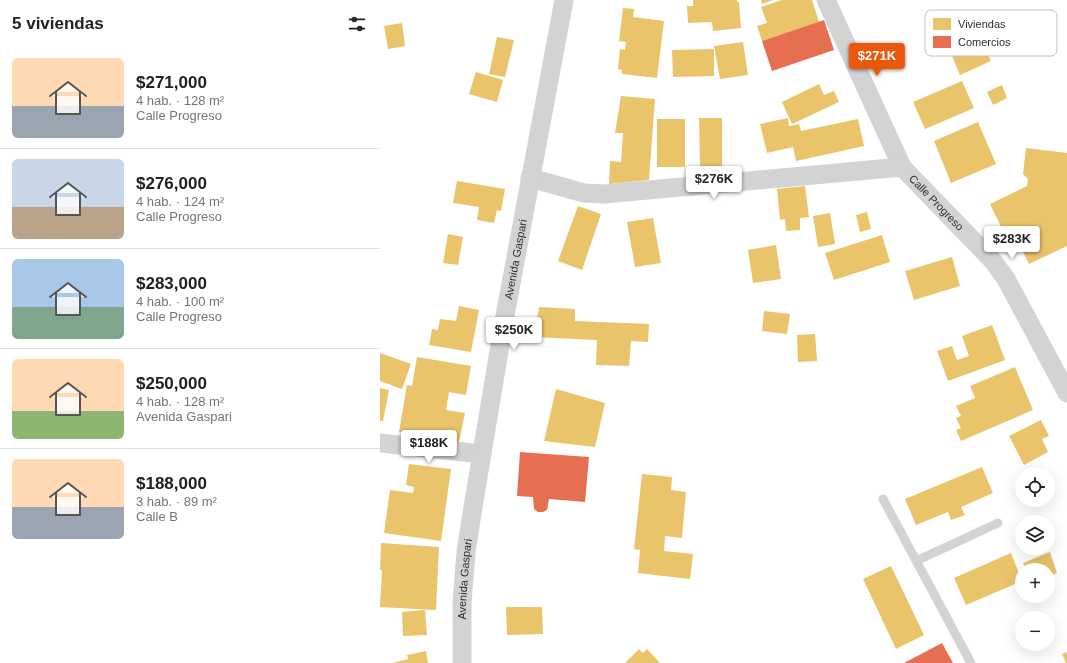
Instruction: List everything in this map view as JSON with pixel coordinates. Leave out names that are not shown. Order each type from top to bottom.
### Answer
[{"type":"street","name":"Avenida Gaspari","points":[[462,663],[462,603],[466,552],[504,321],[564,0]]},
{"type":"street","name":"Calle Progreso","points":[[826,0],[902,167],[993,261],[1006,279],[1067,393]]},
{"type":"street","points":[[530,178],[584,193],[604,194],[902,167]]},
{"type":"street","points":[[380,443],[482,454]]},
{"type":"lane","points":[[882,499],[971,663]]},
{"type":"lane","points":[[916,560],[998,523]]},
{"type":"building: Viviendas","points":[[693,0],[737,0],[737,2],[739,2],[741,28],[713,31],[712,22],[688,23],[687,6],[693,6]]},
{"type":"building: Viviendas","points":[[761,0],[773,0],[762,4]]},
{"type":"building: Viviendas","points":[[782,0],[812,0],[819,22],[762,41],[757,26],[767,23],[761,7]]},
{"type":"building: Viviendas","points":[[623,8],[634,9],[633,17],[664,21],[657,78],[622,74],[622,70],[618,69],[620,49],[625,50],[626,42],[619,41]]},
{"type":"building: Viviendas","points":[[402,23],[405,46],[388,49],[384,26]]},
{"type":"building: Viviendas","points":[[497,37],[514,40],[505,77],[489,74]]},
{"type":"building: Viviendas","points":[[743,42],[748,75],[720,79],[714,46]]},
{"type":"building: Viviendas","points":[[714,49],[714,76],[673,77],[672,50]]},
{"type":"building: Viviendas","points":[[952,56],[989,56],[991,61],[960,75]]},
{"type":"building: Viviendas","points":[[476,72],[503,80],[497,102],[469,94]]},
{"type":"building: Viviendas","points":[[962,81],[974,108],[925,129],[913,102]]},
{"type":"building: Viviendas","points":[[819,84],[824,95],[834,91],[839,102],[792,124],[782,102]]},
{"type":"building: Viviendas","points":[[1002,85],[1007,98],[993,105],[987,92]]},
{"type":"building: Viviendas","points":[[621,96],[655,99],[649,180],[609,184],[610,161],[621,162],[623,133],[615,133]]},
{"type":"building: Viviendas","points":[[699,118],[722,118],[722,167],[700,167]]},
{"type":"building: Viviendas","points":[[788,118],[789,126],[799,124],[801,131],[858,119],[864,146],[796,161],[793,147],[767,153],[760,124]]},
{"type":"building: Viviendas","points":[[657,119],[685,119],[685,167],[657,167]]},
{"type":"building: Viviendas","points":[[978,122],[996,164],[951,183],[934,141]]},
{"type":"building: Viviendas","points":[[1026,148],[1067,153],[1067,246],[1029,264],[1013,231],[1005,235],[990,204],[1027,186],[1028,179],[1023,174]]},
{"type":"building: Viviendas","points":[[457,181],[505,189],[501,211],[497,210],[494,223],[477,220],[479,207],[453,203]]},
{"type":"building: Viviendas","points":[[805,186],[809,217],[800,218],[800,230],[786,231],[785,219],[780,220],[777,189]]},
{"type":"building: Viviendas","points":[[578,206],[601,214],[582,270],[558,261]]},
{"type":"building: Viviendas","points":[[867,212],[871,229],[860,232],[856,215]]},
{"type":"building: Viviendas","points":[[830,213],[835,244],[818,247],[813,216]]},
{"type":"building: Viviendas","points":[[653,218],[661,263],[635,267],[627,222]]},
{"type":"building: Viviendas","points":[[448,234],[463,237],[458,265],[443,263]]},
{"type":"building: Viviendas","points":[[882,235],[890,262],[834,280],[825,253]]},
{"type":"building: Viviendas","points":[[776,245],[781,279],[753,283],[748,250]]},
{"type":"building: Viviendas","points":[[952,257],[960,286],[914,300],[905,271]]},
{"type":"building: Viviendas","points":[[459,306],[479,310],[471,352],[429,345],[432,329],[438,330],[440,319],[456,321]]},
{"type":"building: Viviendas","points":[[539,307],[575,309],[575,321],[649,324],[648,342],[631,341],[629,366],[596,365],[597,340],[534,337]]},
{"type":"building: Viviendas","points":[[764,311],[790,314],[787,334],[762,331]]},
{"type":"building: Viviendas","points":[[992,325],[1005,360],[948,381],[937,351],[952,346],[957,360],[969,356],[962,336]]},
{"type":"building: Viviendas","points":[[815,334],[817,361],[798,362],[797,335]]},
{"type":"building: Viviendas","points":[[380,353],[411,364],[402,389],[380,381]]},
{"type":"building: Viviendas","points":[[417,357],[471,366],[466,395],[449,392],[446,410],[465,413],[459,442],[399,432],[407,385],[412,386]]},
{"type":"building: Viviendas","points":[[1015,367],[1033,410],[961,441],[956,430],[961,428],[956,418],[961,416],[956,406],[975,398],[970,386]]},
{"type":"building: Viviendas","points":[[380,388],[389,390],[383,421],[380,421]]},
{"type":"building: Viviendas","points":[[556,389],[605,403],[595,447],[544,441]]},
{"type":"building: Viviendas","points":[[1041,420],[1049,436],[1042,439],[1048,452],[1024,465],[1009,436]]},
{"type":"building: Viviendas","points":[[409,464],[451,469],[441,541],[384,533],[390,490],[413,493],[414,487],[406,485]]},
{"type":"building: Viviendas","points":[[982,467],[993,493],[961,507],[965,515],[951,520],[948,512],[916,525],[905,499]]},
{"type":"building: Viviendas","points":[[642,474],[672,477],[671,490],[686,492],[682,538],[665,536],[664,551],[693,554],[690,579],[638,573],[640,550],[634,549]]},
{"type":"building: Viviendas","points":[[381,543],[439,547],[436,610],[380,607],[382,570],[380,570]]},
{"type":"building: Viviendas","points":[[1011,553],[1015,563],[1015,584],[966,605],[954,578]]},
{"type":"building: Viviendas","points":[[1043,555],[1051,555],[1054,563],[1023,563]]},
{"type":"building: Viviendas","points":[[891,566],[924,635],[896,649],[863,579]]},
{"type":"building: Viviendas","points":[[506,607],[542,607],[543,634],[507,635]]},
{"type":"building: Viviendas","points":[[425,610],[427,635],[403,636],[402,612]]},
{"type":"building: Viviendas","points":[[639,649],[643,653],[647,649],[660,663],[625,663]]},
{"type":"building: Viviendas","points":[[426,651],[428,663],[393,663],[408,659],[407,655]]},
{"type":"building: Viviendas","points":[[1067,652],[1067,663],[1066,663],[1062,654]]},
{"type":"building: Comercios","points":[[824,20],[834,50],[772,71],[762,41]]},
{"type":"building: Comercios","points":[[520,452],[589,457],[585,502],[549,499],[547,510],[538,512],[534,509],[533,497],[517,496]]},
{"type":"building: Comercios","points":[[942,643],[953,663],[904,663]]}]
